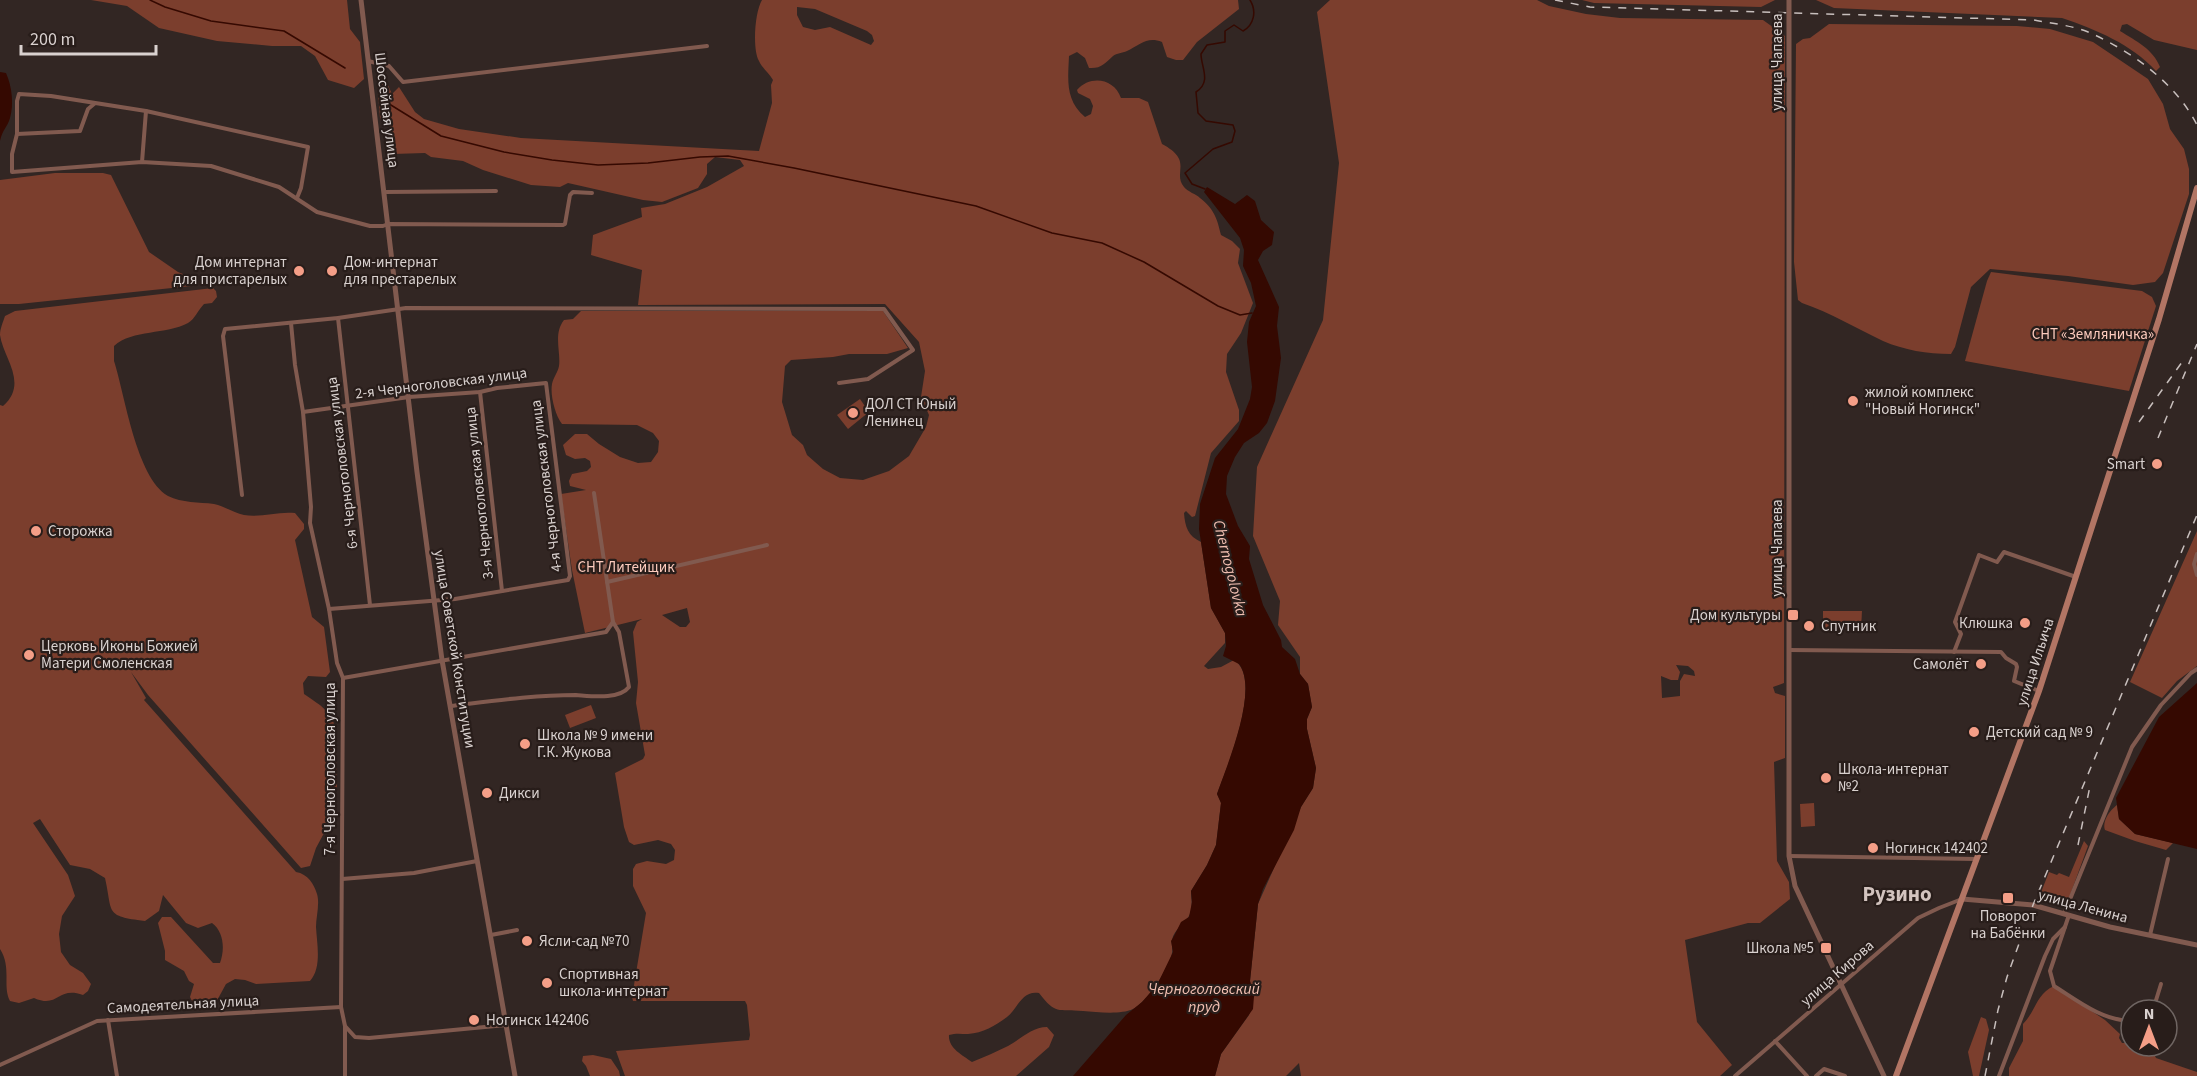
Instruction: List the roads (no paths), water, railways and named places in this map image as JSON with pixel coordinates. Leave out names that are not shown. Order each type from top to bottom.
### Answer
[{"type":"main road","name":"улица Ильича","points":[[1896,1076],[2039,691],[2160,319],[2197,188]]},
{"type":"street","name":"Шоссейная улица","points":[[361,0],[388,224]]},
{"type":"street","name":"улица Чапаева","points":[[1789,0],[1789,856],[1795,886],[1884,1076]]},
{"type":"street","points":[[368,61],[389,66],[403,82],[707,46]]},
{"type":"street","points":[[297,198],[301,188],[308,147],[146,111],[51,96],[19,94],[12,172],[142,162],[211,166],[279,187],[317,212],[370,226],[388,224],[563,225],[570,195],[573,192],[592,193]]},
{"type":"street","points":[[17,134],[80,131],[88,109],[94,104]]},
{"type":"street","points":[[142,162],[146,111]]},
{"type":"street","points":[[385,192],[496,191]]},
{"type":"street","name":"улица Советской Конституции","points":[[388,224],[442,660],[515,1076]]},
{"type":"street","points":[[552,307],[554,300]]},
{"type":"street","points":[[242,495],[223,336],[225,329],[338,318],[397,309],[631,307],[884,309],[913,350],[868,379],[839,383]]},
{"type":"street","name":"6-я Черноголовская улица","points":[[338,318],[370,605]]},
{"type":"street","name":"7-я Черноголовская улица","points":[[291,323],[303,412],[311,507],[310,523],[329,609],[337,663],[343,678],[341,1007],[345,1026],[345,1076]]},
{"type":"street","name":"2-я Черноголовская улица","points":[[303,412],[409,397],[480,392],[546,383]]},
{"type":"street","name":"4-я Черноголовская улица","points":[[502,591],[564,582],[570,576],[546,383]]},
{"type":"street","name":"3-я Черноголовская улица","points":[[480,392],[502,591]]},
{"type":"street","points":[[450,706],[514,698],[596,696],[626,691],[630,683],[620,632],[613,622],[594,493]]},
{"type":"street","points":[[608,582],[767,545]]},
{"type":"street","points":[[1954,652],[1960,634],[1955,622],[1979,555],[1997,562],[2004,552],[2076,577]]},
{"type":"street","points":[[2197,554],[2194,564],[2197,575]]},
{"type":"street","points":[[329,609],[455,599],[502,591]]},
{"type":"street","points":[[343,678],[606,632],[613,622]]},
{"type":"street","points":[[1789,650],[2001,652],[2016,664],[2014,681],[2039,691]]},
{"type":"street","points":[[2119,1019],[2091,1010],[2054,986],[2050,971],[2067,914],[2132,747],[2162,705],[2197,669]]},
{"type":"street","points":[[1789,856],[1977,859]]},
{"type":"street","points":[[2150,936],[2168,859]]},
{"type":"street","points":[[342,879],[414,873],[477,861]]},
{"type":"street","name":"улица Ленина","points":[[1962,899],[2033,905],[2110,927],[2197,945]]},
{"type":"street","name":"улица Кирова","points":[[1735,1076],[1918,918],[1962,899]]},
{"type":"street","points":[[1999,1076],[2045,956],[2053,939],[2065,927]]},
{"type":"street","points":[[490,935],[517,930]]},
{"type":"street","points":[[2157,998],[2161,984]]},
{"type":"street","name":"Самодеятельная улица","points":[[0,1065],[97,1021],[341,1007]]},
{"type":"street","points":[[108,1020],[117,1076]]},
{"type":"street","points":[[345,1026],[355,1037],[369,1038],[506,1025]]},
{"type":"street","points":[[1775,1041],[1807,1076]]},
{"type":"street","points":[[1816,1076],[1824,1070],[1845,1076]]},
{"type":"water","points":[[0,72],[6,73],[12,101],[10,118],[0,141]]},
{"type":"water","name":"Черноголовский пруд","points":[[1207,187],[1235,204],[1247,195],[1255,201],[1261,220],[1274,232],[1272,245],[1263,251],[1258,260],[1279,307],[1277,326],[1281,358],[1275,401],[1267,423],[1259,433],[1244,443],[1235,457],[1227,476],[1226,494],[1238,526],[1250,546],[1249,559],[1263,605],[1281,640],[1282,647],[1295,659],[1300,674],[1308,684],[1312,707],[1307,719],[1307,729],[1316,768],[1313,788],[1301,807],[1294,830],[1263,889],[1258,904],[1250,981],[1254,996],[1253,1009],[1221,1054],[1215,1076],[1073,1076],[1126,1015],[1157,985],[1173,952],[1171,941],[1181,922],[1189,917],[1192,902],[1191,891],[1216,845],[1221,803],[1217,794],[1234,747],[1243,709],[1244,676],[1239,664],[1223,656],[1226,646],[1225,633],[1211,608],[1199,529],[1200,504],[1215,458],[1238,429],[1250,399],[1252,387],[1247,342],[1249,322],[1256,306],[1251,283],[1243,266],[1244,250],[1240,238],[1204,192]]},
{"type":"water","points":[[2197,683],[2197,849],[2135,834],[2119,819],[2116,798],[2159,717]]},
{"type":"waterway","points":[[150,0],[211,21],[284,31],[345,68]]},
{"type":"waterway","name":"Chernogolovka","points":[[1205,189],[1192,184],[1185,173],[1213,149],[1232,142],[1235,131],[1233,125],[1206,121],[1198,113],[1196,92],[1204,84],[1205,79],[1201,54],[1207,45],[1225,42],[1225,31],[1234,25],[1243,31],[1250,25],[1254,13],[1250,0]]},
{"type":"waterway","points":[[386,102],[441,136],[504,152],[598,165],[728,156],[976,206],[1052,233],[1102,243],[1144,262],[1218,306],[1240,315],[1252,313]]},
{"type":"railway","points":[[1555,0],[1590,7],[2034,20],[2066,26],[2097,36],[2141,62],[2167,84],[2189,110],[2197,125]]},
{"type":"railway","points":[[2158,438],[2197,344]]},
{"type":"railway","points":[[2139,422],[2185,358]]},
{"type":"railway","points":[[1985,1076],[2007,977],[2033,905],[2197,515]]},
{"type":"railway","points":[[2078,845],[2090,786]]},
{"type":"place","name":"Дом интернат для пристарелых","points":[[299,271]]},
{"type":"place","name":"Дом-интернат для престарелых","points":[[332,271]]},
{"type":"place","name":"жилой комплекс \"Новый Ногинск\"","points":[[1853,401]]},
{"type":"place","name":"ДОЛ СТ Юный Ленинец","points":[[853,413]]},
{"type":"place","name":"Smart","points":[[2157,464]]},
{"type":"place","name":"Сторожка","points":[[36,531]]},
{"type":"place","name":"Дом культуры","points":[[1793,615]]},
{"type":"place","name":"Клюшка","points":[[2025,623]]},
{"type":"place","name":"Спутник","points":[[1809,626]]},
{"type":"place","name":"Церковь Иконы Божией Матери Смоленская","points":[[29,655]]},
{"type":"place","name":"Самолёт","points":[[1981,664]]},
{"type":"place","name":"Детский сад № 9","points":[[1974,732]]},
{"type":"place","name":"Школа № 9 имени Г.К. Жукова","points":[[525,744]]},
{"type":"place","name":"Школа-интернат №2","points":[[1826,778]]},
{"type":"place","name":"Дикси","points":[[487,793]]},
{"type":"place","name":"Ногинск 142402","points":[[1873,848]]},
{"type":"place","name":"Поворот на Бабёнки","points":[[2008,898]]},
{"type":"place","name":"Ясли-сад №70","points":[[527,941]]},
{"type":"place","name":"Школа №5","points":[[1826,948]]},
{"type":"place","name":"Спортивная школа-интернат","points":[[547,983]]},
{"type":"place","name":"Ногинск 142406","points":[[474,1020]]},
{"type":"district","name":"Рузино","points":[[1897,894]]},
{"type":"park label","name":"СНТ «Земляничка»","points":[[2093,334]]},
{"type":"park label","name":"СНТ Литейщик","points":[[626,567]]}]
